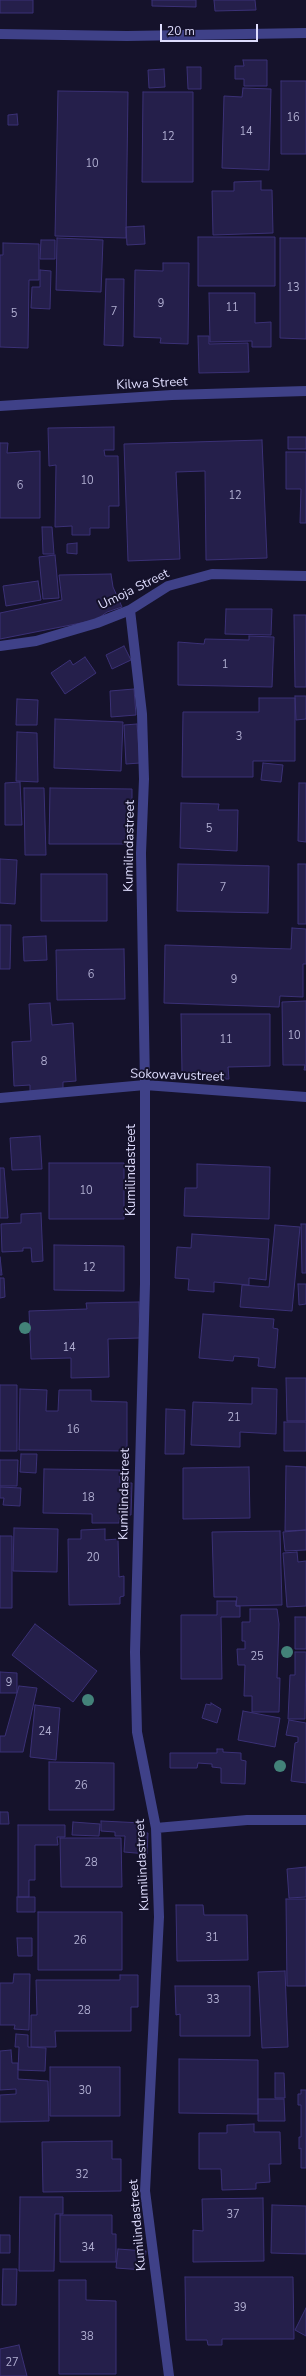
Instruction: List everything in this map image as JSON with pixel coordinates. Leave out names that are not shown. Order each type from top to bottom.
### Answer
[{"type":"street","points":[[0,34],[127,36],[306,32]]},
{"type":"street","name":"Kilwa Street","points":[[0,406],[157,396],[306,391]]},
{"type":"street","name":"Umoja Street","points":[[0,646],[36,641],[97,623],[130,610],[168,586],[212,574],[306,576]]},
{"type":"street","name":"Kumilindastreet","points":[[130,610],[142,714],[144,779],[141,861],[145,1085],[145,1284],[135,1652],[138,1732],[156,1828],[159,1917],[145,2191],[169,2376]]},
{"type":"street","name":"Sokowavustreet","points":[[0,1098],[145,1085],[306,1097]]},
{"type":"street","points":[[156,1828],[247,1820],[306,1820]]},
{"type":"building","points":[[0,0],[33,0],[33,13],[0,13]]},
{"type":"building","points":[[152,0],[196,0],[196,7],[152,6]]},
{"type":"building","points":[[214,0],[255,0],[256,10],[215,11]]},
{"type":"building","points":[[243,60],[267,60],[267,86],[244,86],[244,79],[235,79],[235,66],[244,66]]},
{"type":"building","points":[[187,67],[201,67],[201,89],[188,89]]},
{"type":"building","points":[[164,69],[165,87],[149,88],[148,70]]},
{"type":"building","points":[[281,81],[306,81],[306,154],[281,154]]},
{"type":"building","points":[[243,88],[271,89],[269,170],[222,168],[224,96],[242,97]]},
{"type":"building","points":[[58,91],[128,92],[126,238],[55,236]]},
{"type":"building","points":[[143,92],[193,92],[193,182],[142,182]]},
{"type":"building","points":[[17,114],[18,125],[8,125],[8,115]]},
{"type":"building","points":[[261,181],[261,190],[272,190],[273,233],[213,235],[212,191],[234,191],[234,182]]},
{"type":"building","points":[[144,226],[145,244],[127,245],[126,227]]},
{"type":"building","points":[[198,237],[275,237],[275,286],[198,286]]},
{"type":"building","points":[[57,238],[103,240],[101,292],[56,290]]},
{"type":"building","points":[[280,238],[306,238],[306,339],[280,338]]},
{"type":"building","points":[[41,240],[55,240],[55,259],[40,259]]},
{"type":"building","points":[[3,243],[39,244],[39,280],[29,280],[28,348],[0,347],[0,255],[3,255]]},
{"type":"building","points":[[163,263],[189,263],[188,344],[160,343],[161,338],[134,337],[135,270],[163,271]]},
{"type":"building","points":[[40,270],[51,271],[50,309],[31,308],[32,287],[40,287]]},
{"type":"building","points":[[106,279],[124,279],[123,346],[104,345]]},
{"type":"building","points":[[209,293],[255,293],[255,323],[271,322],[271,347],[252,347],[252,341],[210,342]]},
{"type":"building","points":[[198,336],[209,336],[209,344],[248,343],[249,372],[199,373]]},
{"type":"building","points":[[114,427],[114,450],[104,450],[105,456],[118,456],[119,506],[109,506],[109,528],[90,528],[90,535],[72,535],[72,526],[55,527],[56,465],[49,466],[48,428]]},
{"type":"building","points":[[288,437],[306,437],[306,449],[288,449]]},
{"type":"building","points":[[262,440],[267,558],[206,560],[205,471],[176,472],[180,559],[128,561],[124,444]]},
{"type":"building","points":[[0,443],[8,443],[7,453],[40,451],[40,518],[0,518]]},
{"type":"building","points":[[286,452],[306,452],[306,523],[300,523],[301,489],[286,489]]},
{"type":"building","points":[[42,527],[52,527],[54,554],[43,554]]},
{"type":"building","points":[[77,543],[77,554],[67,553],[67,544]]},
{"type":"building","points":[[55,555],[59,598],[43,599],[39,557]]},
{"type":"building","points":[[111,574],[113,587],[122,607],[107,612],[96,620],[0,639],[0,613],[62,600],[59,575]]},
{"type":"building","points":[[38,581],[41,600],[6,606],[3,586]]},
{"type":"building","points":[[226,609],[272,609],[271,635],[225,634]]},
{"type":"building","points":[[294,615],[306,615],[306,687],[295,687]]},
{"type":"building","points":[[249,636],[274,637],[272,687],[178,685],[178,642],[204,644],[205,639],[249,640]]},
{"type":"building","points":[[124,646],[131,660],[112,669],[106,655]]},
{"type":"building","points":[[85,657],[96,673],[65,694],[51,673],[70,660],[73,665]]},
{"type":"building","points":[[134,689],[136,715],[111,717],[110,691]]},
{"type":"building","points":[[295,696],[306,696],[306,719],[296,720]]},
{"type":"building","points":[[259,698],[295,698],[295,761],[253,761],[253,777],[182,777],[183,712],[259,712]]},
{"type":"building","points":[[17,699],[38,700],[37,725],[16,725]]},
{"type":"building","points":[[55,719],[123,722],[121,771],[54,768]]},
{"type":"building","points":[[137,724],[140,763],[126,764],[124,725]]},
{"type":"building","points":[[17,732],[37,733],[38,782],[16,781]]},
{"type":"building","points":[[263,763],[283,765],[281,782],[261,780]]},
{"type":"building","points":[[20,782],[22,825],[5,825],[5,783]]},
{"type":"building","points":[[299,783],[306,783],[306,842],[298,841]]},
{"type":"building","points":[[24,788],[44,788],[46,855],[25,855]]},
{"type":"building","points":[[50,788],[132,789],[132,844],[49,844]]},
{"type":"building","points":[[181,803],[219,804],[218,810],[238,810],[237,851],[180,848]]},
{"type":"building","points":[[0,859],[17,860],[15,904],[0,903]]},
{"type":"building","points":[[178,864],[269,866],[268,913],[177,911]]},
{"type":"building","points":[[298,864],[306,864],[306,924],[298,924]]},
{"type":"building","points":[[41,874],[107,874],[107,921],[41,921]]},
{"type":"building","points":[[0,925],[11,925],[10,969],[0,969]]},
{"type":"building","points":[[292,928],[306,929],[306,964],[303,964],[303,997],[280,996],[279,1007],[164,1003],[165,945],[291,949]]},
{"type":"building","points":[[46,936],[47,960],[24,961],[23,937]]},
{"type":"building","points":[[124,949],[125,999],[57,1000],[56,950]]},
{"type":"building","points":[[306,1001],[306,1070],[304,1070],[305,1065],[283,1065],[282,1002]]},
{"type":"building","points":[[50,1003],[52,1025],[73,1023],[76,1081],[63,1082],[63,1089],[30,1091],[30,1085],[14,1086],[12,1042],[31,1041],[29,1004]]},
{"type":"building","points":[[181,1014],[270,1014],[270,1066],[228,1067],[229,1079],[199,1079],[198,1072],[182,1072]]},
{"type":"building","points":[[40,1136],[42,1169],[12,1170],[10,1138]]},
{"type":"building","points":[[49,1163],[124,1163],[124,1219],[49,1219]]},
{"type":"building","points":[[197,1164],[270,1167],[269,1219],[184,1216],[185,1188],[197,1188]]},
{"type":"building","points":[[0,1168],[4,1168],[8,1218],[0,1218]]},
{"type":"building","points":[[41,1213],[43,1261],[32,1262],[31,1248],[23,1248],[23,1251],[2,1252],[1,1224],[21,1223],[21,1214]]},
{"type":"building","points":[[301,1224],[306,1224],[306,1273],[302,1273]]},
{"type":"building","points":[[275,1225],[300,1227],[292,1311],[240,1307],[242,1285],[269,1287]]},
{"type":"building","points":[[192,1234],[269,1239],[266,1280],[249,1278],[249,1285],[214,1282],[214,1292],[188,1290],[189,1279],[175,1278],[177,1247],[191,1248]]},
{"type":"building","points":[[54,1245],[124,1246],[124,1291],[54,1290]]},
{"type":"building","points":[[0,1257],[2,1275],[0,1275]]},
{"type":"building","points":[[0,1278],[4,1278],[5,1297],[0,1298]]},
{"type":"building","points":[[298,1284],[306,1284],[306,1304],[299,1305]]},
{"type":"building","points":[[139,1302],[140,1338],[108,1339],[109,1377],[71,1378],[71,1358],[31,1359],[29,1311],[87,1309],[86,1303]]},
{"type":"building","points":[[203,1314],[274,1319],[273,1328],[278,1329],[275,1368],[258,1366],[259,1358],[234,1356],[233,1361],[199,1358]]},
{"type":"building","points":[[286,1378],[306,1378],[306,1421],[287,1421]]},
{"type":"building","points":[[0,1385],[17,1385],[17,1451],[0,1451]]},
{"type":"building","points":[[252,1388],[277,1389],[276,1434],[240,1432],[240,1447],[191,1445],[193,1402],[252,1404]]},
{"type":"building","points":[[20,1389],[47,1390],[46,1411],[58,1411],[59,1390],[91,1390],[91,1401],[127,1402],[127,1451],[19,1450]]},
{"type":"building","points":[[166,1409],[185,1410],[184,1454],[165,1454]]},
{"type":"building","points":[[284,1422],[306,1422],[306,1451],[284,1451]]},
{"type":"building","points":[[21,1454],[37,1454],[36,1473],[20,1472]]},
{"type":"building","points":[[0,1460],[18,1460],[17,1486],[0,1486]]},
{"type":"building","points":[[286,1466],[306,1467],[306,1530],[285,1531]]},
{"type":"building","points":[[249,1467],[250,1518],[183,1519],[183,1468]]},
{"type":"building","points":[[44,1469],[120,1470],[120,1483],[132,1483],[131,1515],[120,1515],[119,1523],[92,1523],[92,1514],[43,1513]]},
{"type":"building","points":[[0,1487],[21,1488],[20,1506],[3,1505],[4,1498],[0,1498]]},
{"type":"building","points":[[14,1528],[58,1529],[57,1572],[13,1571]]},
{"type":"building","points":[[105,1529],[105,1540],[118,1539],[119,1577],[124,1576],[124,1596],[120,1597],[120,1604],[69,1605],[68,1539],[81,1539],[81,1530]]},
{"type":"building","points":[[306,1530],[306,1550],[285,1551],[283,1532]]},
{"type":"building","points":[[280,1531],[282,1605],[236,1606],[237,1597],[214,1597],[212,1532]]},
{"type":"building","points":[[0,1536],[12,1536],[12,1608],[0,1608]]},
{"type":"building","points":[[297,1552],[298,1562],[306,1561],[306,1606],[287,1607],[283,1553]]},
{"type":"building","points":[[217,1601],[236,1601],[236,1606],[240,1606],[240,1617],[221,1617],[222,1679],[181,1679],[181,1615],[217,1615]]},
{"type":"building","points":[[250,1609],[277,1609],[279,1624],[277,1678],[280,1678],[279,1712],[252,1712],[252,1696],[244,1696],[245,1665],[238,1665],[237,1649],[245,1649],[245,1641],[242,1641],[242,1622],[250,1622]]},
{"type":"building","points":[[295,1617],[306,1617],[306,1649],[295,1649]]},
{"type":"building","points":[[35,1624],[97,1671],[73,1702],[12,1655]]},
{"type":"building","points":[[295,1652],[306,1652],[305,1719],[288,1719],[290,1675],[295,1675]]},
{"type":"building","points":[[0,1672],[17,1673],[17,1693],[0,1693]]},
{"type":"building","points":[[19,1686],[37,1688],[23,1752],[0,1752],[0,1736],[5,1736]]},
{"type":"building","points":[[211,1703],[221,1709],[217,1723],[202,1718],[206,1704],[211,1705]]},
{"type":"building","points":[[35,1705],[60,1708],[56,1760],[30,1757]]},
{"type":"building","points":[[243,1711],[280,1718],[275,1747],[238,1740]]},
{"type":"building","points":[[289,1720],[306,1723],[306,1783],[291,1781],[295,1743],[298,1742],[298,1737],[286,1735]]},
{"type":"building","points":[[217,1749],[223,1749],[223,1752],[241,1753],[241,1760],[246,1761],[245,1784],[221,1783],[221,1768],[212,1767],[212,1764],[198,1763],[197,1768],[170,1768],[170,1753],[217,1753]]},
{"type":"building","points":[[49,1762],[114,1763],[114,1810],[49,1810]]},
{"type":"building","points":[[0,1812],[8,1812],[9,1824],[0,1824]]},
{"type":"building","points":[[101,1821],[143,1823],[143,1833],[148,1833],[147,1854],[124,1852],[125,1836],[115,1836],[115,1832],[101,1831]]},
{"type":"building","points":[[73,1822],[100,1824],[99,1836],[72,1835]]},
{"type":"building","points":[[18,1825],[65,1825],[65,1837],[57,1837],[58,1845],[35,1845],[35,1880],[29,1880],[29,1897],[18,1897]]},
{"type":"building","points":[[60,1838],[121,1838],[122,1887],[61,1887]]},
{"type":"building","points":[[306,1867],[306,1897],[289,1898],[287,1869]]},
{"type":"building","points":[[17,1897],[35,1897],[35,1912],[17,1912]]},
{"type":"building","points":[[286,1899],[306,1899],[306,1986],[287,1986]]},
{"type":"building","points":[[176,1905],[203,1905],[204,1915],[247,1915],[248,1960],[177,1961]]},
{"type":"building","points":[[38,1912],[122,1912],[122,1970],[38,1970]]},
{"type":"building","points":[[17,1938],[32,1938],[32,1956],[18,1956]]},
{"type":"building","points":[[285,1971],[288,2047],[262,2048],[258,1972]]},
{"type":"building","points":[[14,1974],[30,1974],[29,2030],[14,2029],[15,2025],[0,2025],[0,1983],[13,1983]]},
{"type":"building","points":[[120,1975],[138,1975],[138,2007],[131,2007],[131,2031],[55,2031],[56,2047],[31,2047],[31,2015],[37,2015],[36,1980],[120,1980]]},
{"type":"building","points":[[175,1986],[250,1986],[250,2036],[180,2036],[180,2014],[176,2015]]},
{"type":"building","points":[[16,2034],[28,2035],[28,2047],[46,2048],[45,2071],[18,2070],[19,2047],[15,2047]]},
{"type":"building","points":[[11,2050],[12,2063],[18,2063],[18,2079],[48,2081],[49,2121],[0,2122],[0,2095],[16,2094],[16,2089],[0,2090],[0,2051]]},
{"type":"building","points":[[179,2059],[258,2060],[258,2114],[179,2113]]},
{"type":"building","points":[[50,2067],[120,2067],[120,2116],[50,2116]]},
{"type":"building","points":[[275,2073],[284,2073],[285,2098],[275,2098]]},
{"type":"building","points":[[301,2090],[306,2090],[306,2168],[301,2168],[301,2148],[299,2149],[299,2137],[301,2137],[301,2105],[298,2105],[298,2094],[301,2094]]},
{"type":"building","points":[[258,2099],[284,2099],[285,2121],[258,2121]]},
{"type":"building","points":[[254,2124],[254,2132],[280,2132],[281,2164],[269,2164],[270,2182],[256,2183],[256,2189],[222,2190],[221,2169],[199,2169],[199,2133],[227,2133],[227,2125]]},
{"type":"building","points":[[112,2141],[112,2159],[121,2159],[121,2191],[43,2192],[42,2142]]},
{"type":"building","points":[[20,2197],[63,2197],[63,2214],[55,2214],[54,2271],[19,2271]]},
{"type":"building","points":[[263,2198],[264,2261],[193,2262],[193,2230],[203,2231],[202,2199]]},
{"type":"building","points":[[272,2205],[306,2206],[306,2254],[271,2253]]},
{"type":"building","points":[[60,2215],[112,2215],[112,2234],[116,2234],[116,2262],[60,2262]]},
{"type":"building","points":[[0,2235],[10,2235],[10,2253],[0,2253]]},
{"type":"building","points":[[118,2249],[146,2251],[144,2270],[116,2268]]},
{"type":"building","points":[[3,2269],[17,2269],[16,2305],[2,2305]]},
{"type":"building","points":[[185,2277],[293,2277],[294,2339],[222,2339],[222,2345],[208,2345],[207,2340],[186,2340]]},
{"type":"building","points":[[59,2280],[86,2280],[86,2300],[116,2301],[116,2374],[59,2374]]},
{"type":"building","points":[[306,2308],[306,2336],[295,2330]]},
{"type":"building","points":[[19,2345],[27,2376],[0,2376],[0,2349]]}]
